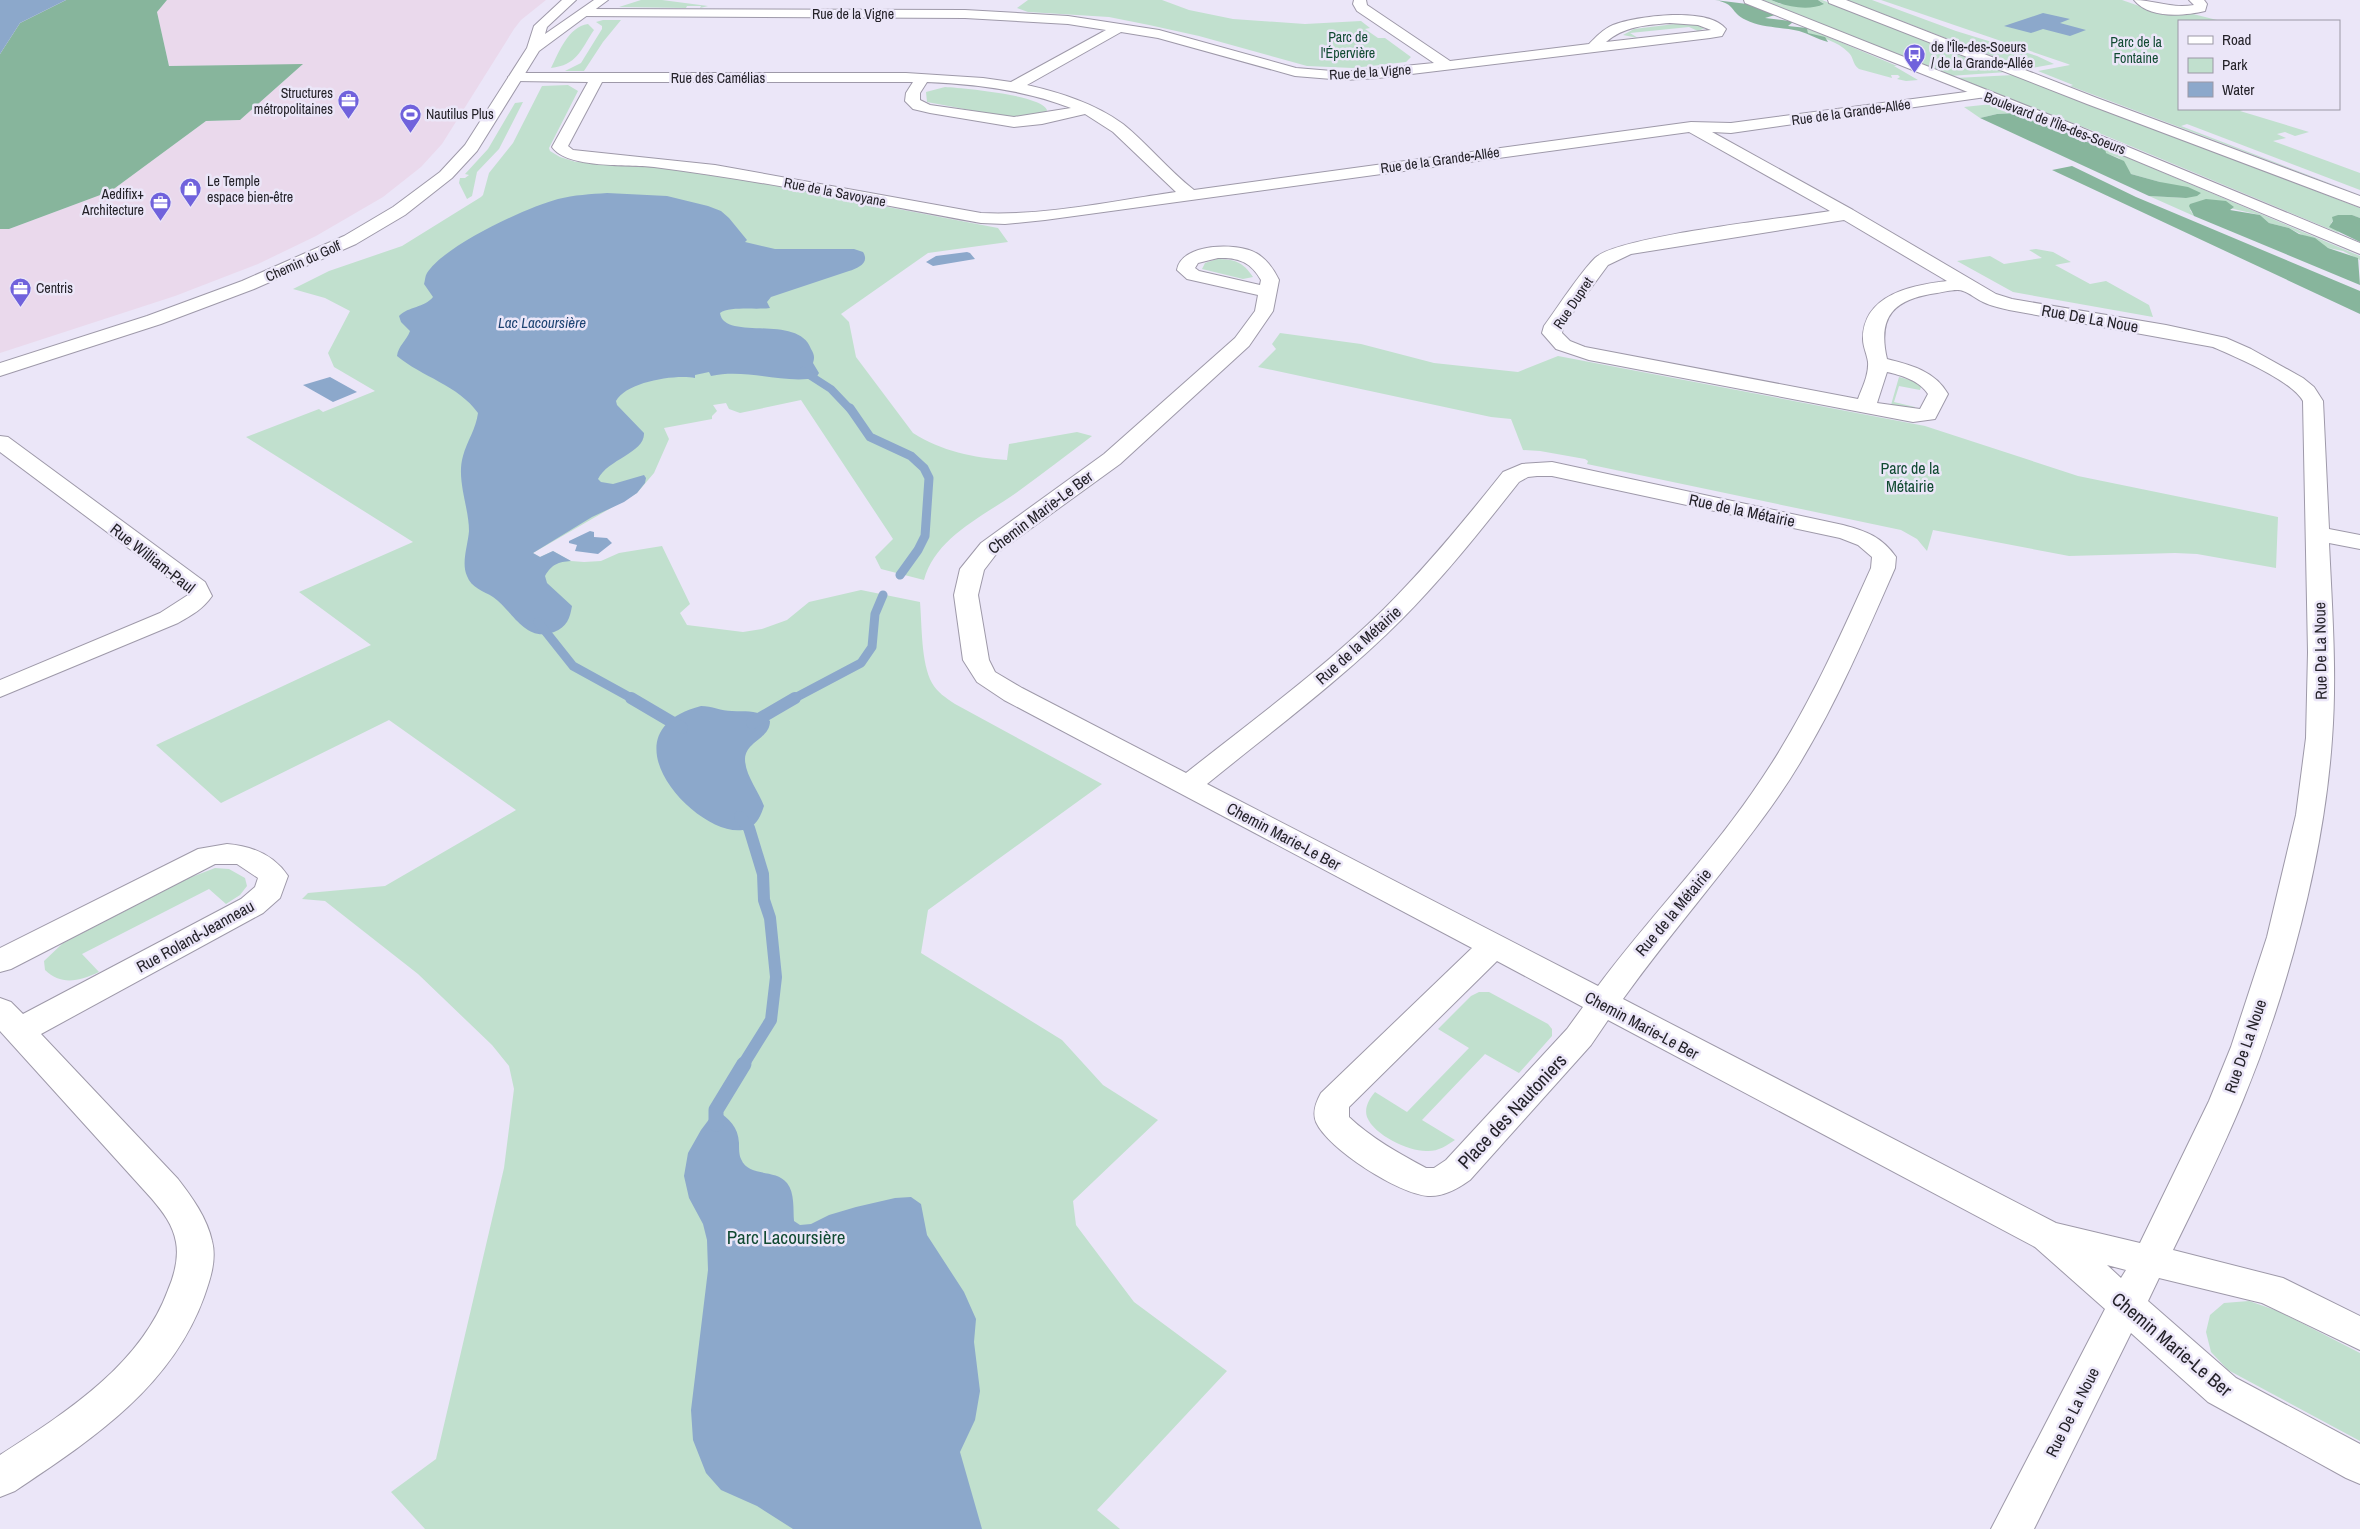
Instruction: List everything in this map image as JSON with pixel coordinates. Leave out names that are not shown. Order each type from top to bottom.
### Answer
[{"type":"street","name":"Chemin du Golf","points":[[0,370],[216,298],[312,258],[374,226],[423,193],[464,157],[477,140],[534,48],[541,26],[570,0]]},
{"type":"street","name":"Chemin du Golf","points":[[534,48],[567,27],[602,0]]},
{"type":"street","points":[[1360,0],[1359,4],[1362,8],[1446,65]]},
{"type":"street","name":"Boulevard de l'Île-des-Soeurs","points":[[1750,0],[1955,84],[2070,128],[2360,249]]},
{"type":"street","points":[[1834,0],[2092,101],[2360,202]]},
{"type":"street","points":[[2140,0],[2155,7],[2181,10],[2200,8],[2201,4],[2195,0]]},
{"type":"street","points":[[987,15],[1002,2]]},
{"type":"street","name":"Rue de la Vigne","points":[[584,13],[987,15],[1081,22],[1121,27],[1197,44],[1278,69],[1304,74],[1364,75],[1714,34],[1719,29],[1706,22],[1692,19],[1635,24],[1614,30],[1594,47]]},
{"type":"street","points":[[1012,87],[1121,27]]},
{"type":"street","name":"Rue des Camélias","points":[[515,77],[922,79],[1012,87],[1059,98],[1087,109],[1123,130],[1172,181],[1190,194]]},
{"type":"street","name":"Rue de la Savoyane","points":[[597,78],[560,147],[567,153],[581,157],[666,163],[715,170],[992,220],[1037,216],[1190,194]]},
{"type":"street","points":[[922,79],[913,93],[912,101],[918,106],[930,109],[1014,122],[1042,119],[1087,109]]},
{"type":"street","name":"Rue de la Grande-Allée","points":[[1691,127],[1714,117],[1955,84]]},
{"type":"street","name":"Rue de la Grande-Allée","points":[[1190,194],[1691,127],[1731,128],[1981,94]]},
{"type":"street","name":"Rue De La Noue","points":[[1691,127],[1847,214],[1989,298],[2002,302],[2209,339],[2236,349],[2296,382],[2311,396],[2314,405],[2316,533],[2321,658],[2319,738],[2311,809],[2294,894],[2247,1047],[2226,1101],[2126,1306],[2012,1529]]},
{"type":"street","name":"Rue Dupret","points":[[1847,214],[1649,244],[1618,252],[1600,264],[1554,326],[1552,333],[1561,344],[1580,352],[1913,416],[1925,416],[1930,413],[1938,394],[1932,386],[1918,376],[1878,363]]},
{"type":"street","points":[[1865,407],[1877,374],[1878,363],[1873,337],[1884,308],[1890,302],[1905,294],[1964,284]]},
{"type":"street","name":"Chemin Marie-Le Ber","points":[[1268,292],[1264,311],[1242,342],[1112,459],[989,548],[972,569],[966,595],[974,655],[981,671],[986,677],[1603,1004],[2048,1236],[2222,1390],[2360,1465]]},
{"type":"street","name":"Rue William-Paul","points":[[0,442],[196,587],[200,596],[192,605],[169,618],[0,690]]},
{"type":"street","name":"Rue de la Métairie","points":[[1188,785],[1328,673],[1392,615],[1450,554],[1508,480],[1522,472],[1552,469],[1843,532],[1868,541],[1883,554],[1884,568],[1851,646],[1814,717],[1747,822],[1639,953],[1603,1004]]},
{"type":"street","points":[[2316,533],[2360,542]]},
{"type":"street","name":"Rue Roland-Jeanneau","points":[[0,961],[208,856],[229,852],[246,855],[254,859],[273,876],[269,891],[252,906],[10,1021],[165,1189],[180,1208],[189,1224],[195,1244],[193,1270],[187,1293],[173,1322],[149,1358],[131,1380],[103,1406],[0,1478]]},
{"type":"street","name":"Place des Nautoniers","points":[[1493,946],[1333,1102],[1331,1112],[1334,1122],[1344,1133],[1410,1175],[1422,1181],[1436,1182],[1449,1177],[1458,1170],[1569,1049],[1603,1004]]},
{"type":"street","name":"Chemin Marie-Le Ber","points":[[2048,1236],[2270,1289],[2360,1334]]},
{"type":"shaded area","points":[[167,0],[546,0],[521,20],[514,29],[442,144],[421,167],[383,197],[316,236],[258,264],[175,296],[0,353],[0,229],[9,229],[111,191],[206,121],[240,120],[302,65],[169,66],[157,12]]},
{"type":"green space","points":[[66,0],[167,0],[157,12],[169,66],[303,64],[240,120],[206,121],[111,191],[9,229],[0,229],[0,54],[20,23]]},
{"type":"green space","points":[[641,0],[662,0],[708,6],[700,8],[701,6],[687,6],[686,8],[619,7]]},
{"type":"green space","name":"Parc de l'Épervière","points":[[1028,0],[1162,0],[1189,10],[1233,19],[1305,24],[1361,21],[1370,28],[1365,29],[1378,38],[1385,38],[1411,57],[1406,62],[1353,68],[1307,66],[1199,36],[1109,17],[1028,12],[1017,8]]},
{"type":"green space","points":[[1715,0],[1747,4],[1775,15],[1765,18],[1793,22],[1788,26],[1807,28],[1808,33],[1825,37],[1828,42],[1799,31],[1752,23],[1737,14],[1727,4]]},
{"type":"green space","points":[[1763,0],[1771,0],[1780,4],[1823,3],[1818,0],[1822,0],[2007,72],[1949,76]]},
{"type":"green space","points":[[1771,0],[1818,0],[1824,4],[1812,7],[1798,7],[1784,5]]},
{"type":"green space","points":[[1847,0],[1872,0],[1956,31],[2037,56],[2054,64],[2026,69]]},
{"type":"green space","name":"Parc de la Fontaine","points":[[1881,0],[2122,0],[2142,7],[2189,13],[2217,20],[2178,20],[2178,110],[2243,110],[2240,111],[2309,132],[2295,136],[2285,132],[2277,134],[2286,138],[2273,141],[2360,173],[2360,190],[2187,124],[2181,126],[2360,195],[2070,86],[2073,85],[2038,71],[2070,65]]},
{"type":"green space","points":[[621,20],[603,42],[584,71],[565,71],[581,63],[602,29],[602,26],[596,22]]},
{"type":"green space","points":[[1692,23],[1705,28],[1698,31],[1689,27],[1630,33],[1638,38],[1623,35],[1634,29]]},
{"type":"green space","points":[[588,24],[594,30],[577,56],[567,64],[551,68],[570,35],[581,26]]},
{"type":"green space","points":[[1807,28],[1897,66],[1894,66],[1918,80],[1906,81],[1897,79],[1900,77],[1898,75],[1891,75],[1892,78],[1859,69],[1844,48],[1829,40],[1808,33]]},
{"type":"green space","points":[[2014,75],[2360,208],[2360,218],[2351,215],[2338,215],[2331,223],[2339,233],[2104,135],[1955,78]]},
{"type":"green space","name":"Parc Lacoursière","points":[[568,85],[578,91],[549,148],[550,151],[560,157],[576,162],[641,165],[715,174],[998,228],[1008,242],[928,253],[841,314],[849,322],[856,357],[913,433],[946,449],[970,455],[1007,460],[1009,444],[1077,432],[1092,436],[949,540],[938,552],[924,580],[881,569],[875,557],[893,539],[801,400],[740,413],[729,409],[726,403],[713,405],[717,411],[712,416],[712,419],[664,428],[669,439],[654,473],[637,493],[533,553],[540,557],[553,551],[571,561],[584,562],[601,561],[619,553],[662,546],[690,604],[680,613],[687,625],[743,632],[762,629],[787,620],[809,602],[861,590],[920,602],[923,644],[928,675],[939,692],[955,704],[1102,784],[928,910],[921,953],[1062,1040],[1103,1085],[1158,1120],[1073,1201],[1076,1225],[1134,1302],[1227,1371],[1097,1510],[1120,1529],[425,1529],[391,1492],[436,1459],[504,1168],[514,1089],[509,1066],[492,1045],[418,974],[325,901],[302,899],[308,893],[385,886],[516,810],[389,720],[221,803],[156,745],[371,645],[299,592],[413,542],[246,437],[319,409],[323,412],[375,391],[334,367],[328,353],[350,311],[325,298],[293,289],[329,271],[402,246],[481,197],[489,173],[513,143],[542,86]]},
{"type":"green space","points":[[945,87],[1017,96],[1042,105],[1047,110],[1046,113],[1019,118],[927,102],[926,92]]},
{"type":"green space","points":[[523,102],[499,149],[477,172],[472,196],[467,199],[459,183],[460,178],[465,178],[469,175],[465,174],[488,149],[515,103]]},
{"type":"green space","points":[[1992,104],[2018,113],[1997,114],[1980,118],[1964,107]]},
{"type":"green space","points":[[2018,113],[2063,130],[2080,141],[2093,143],[2105,148],[2106,153],[2124,161],[2131,174],[2188,187],[2201,193],[2197,196],[2186,198],[2149,196],[1980,118],[1997,114]]},
{"type":"green space","points":[[2105,148],[2360,256],[2360,260],[2343,251],[2328,248],[2289,228],[2269,223],[2260,215],[2229,208],[2234,207],[2190,210],[2194,216],[2149,196],[2186,198],[2160,182],[2131,174],[2119,158],[2105,153]]},
{"type":"green space","points":[[2072,166],[2136,197],[2360,291],[2360,314],[2052,170]]},
{"type":"green space","points":[[2206,199],[2226,201],[2234,207],[2230,210],[2260,215],[2269,223],[2315,238],[2328,248],[2358,258],[2360,285],[2194,216],[2189,206],[2190,204]]},
{"type":"green space","points":[[2352,215],[2360,218],[2360,242],[2329,227],[2333,221],[2332,217]]},
{"type":"green space","points":[[2036,249],[2053,252],[2071,262],[2055,265],[2090,284],[2106,281],[2149,305],[2153,317],[2013,292],[1957,261],[1990,256],[2004,264],[2042,258],[2029,250]]},
{"type":"green space","points":[[1217,259],[1238,262],[1253,277],[1243,279],[1202,269],[1205,263]]},
{"type":"green space","name":"Parc de la Métairie","points":[[1280,333],[1361,344],[1434,363],[1518,372],[1558,356],[1925,426],[2078,476],[2278,517],[2276,568],[2197,554],[2069,556],[1933,530],[1927,551],[1917,539],[1901,530],[1587,464],[1588,461],[1585,459],[1523,450],[1511,419],[1491,417],[1258,367],[1276,349],[1272,344]]},
{"type":"green space","points":[[1899,377],[1914,381],[1921,387],[1920,390],[1899,386],[1894,402],[1915,407],[1915,409],[1891,405]]},
{"type":"green space","points":[[215,868],[229,869],[245,878],[247,886],[240,895],[226,904],[209,889],[82,954],[99,972],[92,975],[78,980],[64,980],[51,975],[45,970],[44,961],[63,943],[189,878]]},
{"type":"green space","points":[[1479,992],[1489,992],[1548,1024],[1552,1029],[1552,1036],[1519,1073],[1485,1054],[1422,1120],[1455,1140],[1434,1151],[1410,1148],[1392,1141],[1377,1130],[1367,1117],[1367,1107],[1371,1098],[1375,1092],[1407,1112],[1469,1048],[1438,1029],[1471,996]]},
{"type":"green space","points":[[2249,1301],[2278,1311],[2360,1353],[2360,1441],[2228,1370],[2211,1352],[2206,1332],[2210,1315],[2224,1303]]},
{"type":"water","points":[[0,0],[66,0],[20,23],[0,54]]},
{"type":"water","points":[[2043,13],[2070,19],[2060,23],[2086,30],[2070,36],[2043,29],[2031,33],[2004,26]]},
{"type":"water","name":"Lac Lacoursière","points":[[607,193],[667,196],[708,206],[721,211],[729,218],[747,240],[745,242],[775,249],[854,249],[863,252],[865,259],[859,267],[852,270],[771,297],[767,302],[770,308],[737,309],[720,313],[725,321],[734,326],[778,329],[792,332],[804,338],[811,349],[814,359],[813,363],[819,373],[816,378],[790,379],[738,374],[711,376],[709,372],[695,375],[695,378],[676,377],[640,384],[621,394],[616,401],[617,405],[644,433],[643,440],[633,451],[603,472],[598,479],[601,482],[613,484],[644,475],[646,478],[645,483],[637,493],[624,502],[592,517],[533,553],[540,557],[553,551],[571,561],[556,564],[545,576],[547,583],[572,606],[569,618],[562,628],[554,632],[535,633],[520,624],[493,597],[471,584],[467,576],[465,560],[469,531],[461,465],[478,413],[460,395],[397,356],[410,331],[401,322],[399,316],[407,310],[429,301],[433,297],[424,284],[427,273],[436,262],[468,240],[526,210],[558,199]]},
{"type":"water","points":[[967,252],[975,259],[933,266],[926,262],[936,256]]},
{"type":"water","points":[[330,377],[357,392],[333,402],[303,385]]},
{"type":"water","points":[[590,531],[594,532],[594,537],[607,538],[612,543],[598,554],[575,551],[577,545],[569,543],[569,541]]},
{"type":"water","points":[[701,706],[728,711],[748,711],[766,717],[770,721],[766,732],[746,753],[746,765],[750,777],[764,806],[757,821],[749,828],[731,830],[709,821],[688,806],[669,785],[658,762],[658,740],[671,720]]},
{"type":"water","points":[[716,1110],[729,1120],[735,1128],[740,1156],[745,1165],[750,1169],[782,1178],[790,1187],[794,1221],[800,1225],[811,1224],[829,1215],[895,1198],[911,1197],[921,1204],[927,1235],[964,1292],[976,1319],[974,1342],[980,1391],[975,1420],[960,1452],[982,1529],[793,1529],[757,1506],[721,1490],[706,1473],[693,1440],[691,1410],[708,1270],[707,1240],[703,1224],[689,1198],[684,1176],[688,1153],[701,1130]]},
{"type":"waterway","points":[[803,371],[831,389],[851,410]]},
{"type":"waterway","points":[[850,408],[870,437],[911,456],[924,468],[929,478],[925,536],[918,550],[900,575]]},
{"type":"waterway","points":[[793,699],[861,663],[872,647],[875,614],[883,595]]},
{"type":"waterway","points":[[538,622],[573,666],[633,699]]},
{"type":"waterway","points":[[631,698],[682,728]]},
{"type":"waterway","points":[[752,723],[795,698]]},
{"type":"waterway","points":[[740,817],[749,828],[763,874],[764,900],[770,918],[776,977],[771,1020],[743,1065]]},
{"type":"waterway","points":[[716,1124],[716,1110],[744,1064]]},
{"type":"place","name":"de l'Île-des-Soeurs / de la Grande-Allée","points":[[1915,74]]},
{"type":"place","name":"Structures métropolitaines","points":[[349,120]]},
{"type":"place","name":"Nautilus Plus","points":[[410,133]]},
{"type":"place","name":"Le Temple espace bien-être","points":[[191,208]]},
{"type":"place","name":"Aedifix+ Architecture","points":[[160,221]]},
{"type":"place","name":"Centris","points":[[20,307]]}]
